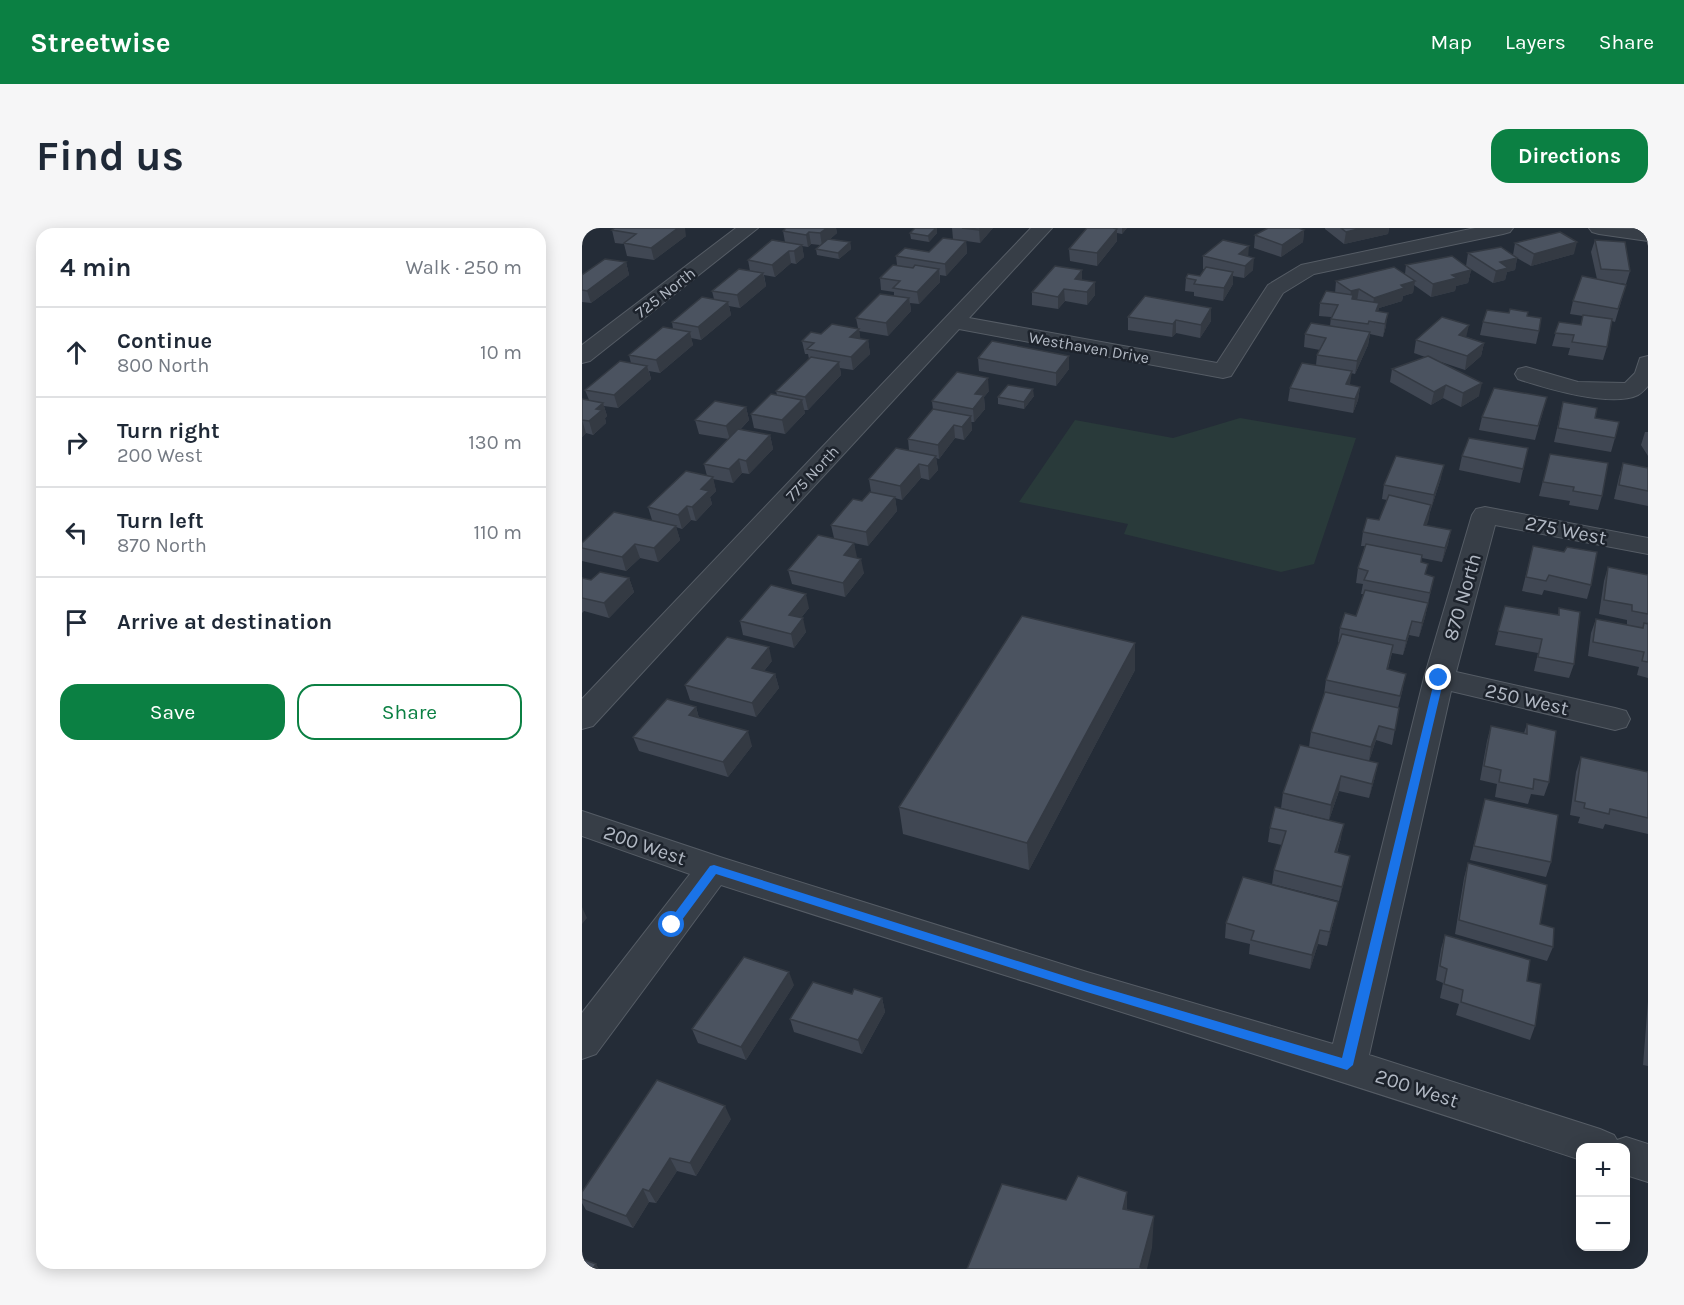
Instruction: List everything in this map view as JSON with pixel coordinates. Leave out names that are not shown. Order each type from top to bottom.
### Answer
[{"type":"street","name":"725 North","points":[[582,356],[748,228]]},
{"type":"street","name":"775 North","points":[[582,718],[1042,228]]},
{"type":"street","points":[[1426,228],[1445,241],[1503,228]]},
{"type":"street","points":[[1599,228],[1648,235]]},
{"type":"street","name":"Westhaven Drive","points":[[954,322],[1223,371],[1275,289],[1290,278],[1308,269],[1445,241]]},
{"type":"street","points":[[1527,374],[1562,387],[1596,392],[1631,390],[1646,375],[1648,363]]},
{"type":"street","name":"275 West","points":[[1485,515],[1648,546]]},
{"type":"street","name":"870 North","points":[[1347,1065],[1439,678],[1485,515]]},
{"type":"street","name":"250 West","points":[[1439,678],[1615,719]]},
{"type":"street","name":"200 West","points":[[582,823],[714,869],[1087,987],[1347,1065],[1585,1143]]},
{"type":"street","points":[[582,1042],[714,869]]},
{"type":"street","points":[[1630,1157],[1648,1163]]},
{"type":"shaded area","points":[[1240,418],[1356,438],[1314,564],[1281,572],[1124,534],[1128,524],[1019,502],[1075,420],[1173,438]]},
{"type":"building","points":[[615,228],[678,228],[651,248],[624,243],[636,234],[612,230]]},
{"type":"building","points":[[786,228],[827,228],[820,233],[809,232],[806,235],[783,231]]},
{"type":"building","points":[[915,228],[936,228],[928,236],[910,233]]},
{"type":"building","points":[[1087,228],[1117,229],[1097,253],[1069,249]]},
{"type":"building","points":[[1268,228],[1304,230],[1282,245],[1255,235]]},
{"type":"building","points":[[1341,228],[1362,228],[1346,232]]},
{"type":"building","points":[[1560,232],[1577,242],[1534,254],[1515,243]]},
{"type":"building","points":[[943,238],[966,241],[945,264],[896,256],[905,248],[929,252]]},
{"type":"building","points":[[828,239],[850,242],[838,253],[816,249]]},
{"type":"building","points":[[772,240],[802,245],[794,251],[789,251],[772,265],[748,260]]},
{"type":"building","points":[[1223,240],[1249,246],[1239,254],[1254,258],[1245,266],[1203,256]]},
{"type":"building","points":[[1595,240],[1625,242],[1630,271],[1601,269]]},
{"type":"building","points":[[1501,247],[1517,258],[1500,262],[1508,268],[1496,271],[1468,253]]},
{"type":"building","points":[[1452,256],[1471,270],[1452,275],[1457,278],[1433,284],[1406,265]]},
{"type":"building","points":[[605,259],[626,262],[587,291],[582,290],[582,275]]},
{"type":"building","points":[[893,265],[913,268],[915,265],[939,269],[917,292],[893,288],[900,281],[880,278]]},
{"type":"building","points":[[1055,266],[1082,270],[1075,279],[1095,282],[1087,292],[1064,289],[1058,297],[1032,292]]},
{"type":"building","points":[[1206,267],[1233,272],[1224,288],[1194,284],[1196,280],[1186,278],[1188,274],[1200,276]]},
{"type":"building","points":[[1394,267],[1415,281],[1401,285],[1404,288],[1374,298],[1359,289],[1351,291],[1336,281]]},
{"type":"building","points":[[739,269],[763,273],[737,295],[712,291]]},
{"type":"building","points":[[1582,276],[1626,285],[1618,309],[1573,301]]},
{"type":"building","points":[[1326,291],[1353,295],[1352,299],[1379,303],[1376,311],[1388,313],[1385,324],[1331,319],[1338,305],[1320,303]]},
{"type":"building","points":[[880,294],[909,298],[886,323],[856,318]]},
{"type":"building","points":[[1145,296],[1211,308],[1201,325],[1176,320],[1173,324],[1128,317]]},
{"type":"building","points":[[702,297],[728,302],[698,327],[672,322]]},
{"type":"building","points":[[1510,309],[1528,312],[1527,316],[1541,318],[1539,331],[1483,322],[1487,310],[1509,313]]},
{"type":"building","points":[[1583,315],[1612,319],[1607,347],[1572,342],[1574,335],[1555,333],[1559,322],[1581,325]]},
{"type":"building","points":[[1442,317],[1469,325],[1459,335],[1484,343],[1467,356],[1416,340]]},
{"type":"building","points":[[1311,323],[1370,332],[1357,361],[1317,355],[1326,338],[1305,334]]},
{"type":"building","points":[[832,324],[859,329],[850,337],[868,340],[851,357],[807,349],[814,343],[802,341],[811,332],[821,334]]},
{"type":"building","points":[[663,327],[690,332],[656,360],[629,355]]},
{"type":"building","points":[[992,341],[1069,356],[1056,373],[978,358]]},
{"type":"building","points":[[1428,356],[1482,383],[1463,393],[1446,385],[1434,392],[1392,369]]},
{"type":"building","points":[[811,357],[839,362],[805,397],[776,391]]},
{"type":"building","points":[[620,361],[647,366],[614,395],[585,390]]},
{"type":"building","points":[[1302,363],[1352,371],[1346,384],[1360,387],[1355,399],[1290,388]]},
{"type":"building","points":[[957,372],[988,378],[975,394],[984,395],[973,409],[932,401]]},
{"type":"building","points":[[1008,385],[1033,389],[1024,402],[998,397]]},
{"type":"building","points":[[1494,388],[1547,397],[1538,426],[1482,417]]},
{"type":"building","points":[[771,394],[802,400],[782,420],[751,414]]},
{"type":"building","points":[[582,399],[603,403],[596,409],[602,410],[589,421],[582,420]]},
{"type":"building","points":[[715,401],[746,407],[726,426],[695,420]]},
{"type":"building","points":[[1563,402],[1597,408],[1595,418],[1619,422],[1615,438],[1558,428]]},
{"type":"building","points":[[933,409],[971,416],[962,427],[954,425],[938,445],[908,439]]},
{"type":"building","points":[[738,429],[770,435],[746,461],[739,459],[729,469],[704,464]]},
{"type":"building","points":[[1469,438],[1528,448],[1523,469],[1462,456]]},
{"type":"building","points":[[896,448],[936,456],[928,466],[919,464],[900,486],[869,479]]},
{"type":"building","points":[[1550,454],[1608,463],[1602,496],[1573,491],[1574,487],[1543,482]]},
{"type":"building","points":[[1396,456],[1444,465],[1434,495],[1384,485]]},
{"type":"building","points":[[1623,463],[1648,468],[1648,491],[1619,485]]},
{"type":"building","points":[[686,471],[713,477],[701,489],[709,491],[692,507],[687,506],[678,515],[648,507]]},
{"type":"building","points":[[870,492],[895,497],[866,532],[831,525],[853,499],[862,501]]},
{"type":"building","points":[[1389,495],[1431,505],[1424,525],[1451,530],[1445,548],[1363,532],[1367,518],[1379,520]]},
{"type":"building","points":[[614,512],[676,526],[654,548],[635,544],[622,557],[582,548],[582,543]]},
{"type":"building","points":[[818,535],[854,543],[844,555],[861,559],[843,583],[788,570]]},
{"type":"building","points":[[1366,544],[1422,555],[1421,562],[1428,564],[1425,574],[1434,577],[1430,593],[1364,580],[1368,571],[1358,568]]},
{"type":"building","points":[[1533,546],[1564,552],[1567,547],[1597,552],[1591,585],[1549,575],[1546,581],[1526,577]]},
{"type":"building","points":[[1608,567],[1648,575],[1648,614],[1632,611],[1632,605],[1604,600]]},
{"type":"building","points":[[600,572],[629,578],[604,603],[582,598],[582,578],[591,580]]},
{"type":"building","points":[[771,585],[806,594],[789,615],[803,618],[791,634],[740,621]]},
{"type":"building","points":[[1365,590],[1428,603],[1422,623],[1412,621],[1406,641],[1340,628],[1345,613],[1356,616]]},
{"type":"building","points":[[1505,606],[1559,615],[1559,608],[1580,612],[1574,664],[1538,657],[1542,639],[1498,631]]},
{"type":"building","points":[[1022,616],[1135,643],[1027,843],[899,807]]},
{"type":"building","points":[[1596,619],[1643,628],[1644,623],[1648,624],[1648,662],[1642,661],[1644,652],[1593,642]]},
{"type":"building","points":[[1342,634],[1393,645],[1387,669],[1406,674],[1400,696],[1326,680]]},
{"type":"building","points":[[727,637],[769,647],[752,668],[775,674],[752,703],[685,685]]},
{"type":"building","points":[[1325,692],[1399,708],[1395,730],[1379,726],[1371,747],[1311,732]]},
{"type":"building","points":[[667,699],[696,707],[689,715],[748,731],[723,762],[633,737]]},
{"type":"building","points":[[1527,724],[1556,731],[1549,782],[1534,779],[1533,789],[1499,782],[1501,770],[1484,766],[1491,726],[1527,734]]},
{"type":"building","points":[[1300,745],[1378,763],[1372,784],[1341,776],[1331,805],[1283,793]]},
{"type":"building","points":[[1581,757],[1648,772],[1648,818],[1610,809],[1609,814],[1584,808],[1585,803],[1575,801]]},
{"type":"building","points":[[1485,799],[1558,815],[1551,862],[1474,846]]},
{"type":"building","points":[[1275,807],[1344,824],[1335,852],[1350,856],[1342,887],[1274,870],[1286,831],[1270,828]]},
{"type":"building","points":[[1468,863],[1547,885],[1540,924],[1554,928],[1553,947],[1459,920]]},
{"type":"building","points":[[1243,877],[1338,902],[1330,932],[1320,930],[1312,955],[1251,940],[1254,931],[1226,923]]},
{"type":"building","points":[[1445,935],[1530,960],[1527,981],[1541,984],[1535,1026],[1461,1002],[1463,990],[1444,984],[1447,969],[1440,966]]},
{"type":"building","points":[[744,957],[789,972],[741,1047],[692,1029]]},
{"type":"building","points":[[813,982],[852,994],[854,989],[882,998],[858,1040],[790,1019]]},
{"type":"building","points":[[657,1080],[725,1106],[690,1163],[670,1158],[649,1191],[643,1189],[626,1216],[582,1199],[582,1192]]},
{"type":"building","points":[[1078,1176],[1127,1192],[1123,1209],[1154,1216],[1140,1267],[1145,1269],[967,1269],[1002,1184],[1066,1200]]},
{"type":"building","points":[[582,1259],[596,1264],[593,1269],[582,1269]]},
{"type":"route","points":[[672,925],[714,869],[1087,987],[1347,1065],[1439,678]]}]
